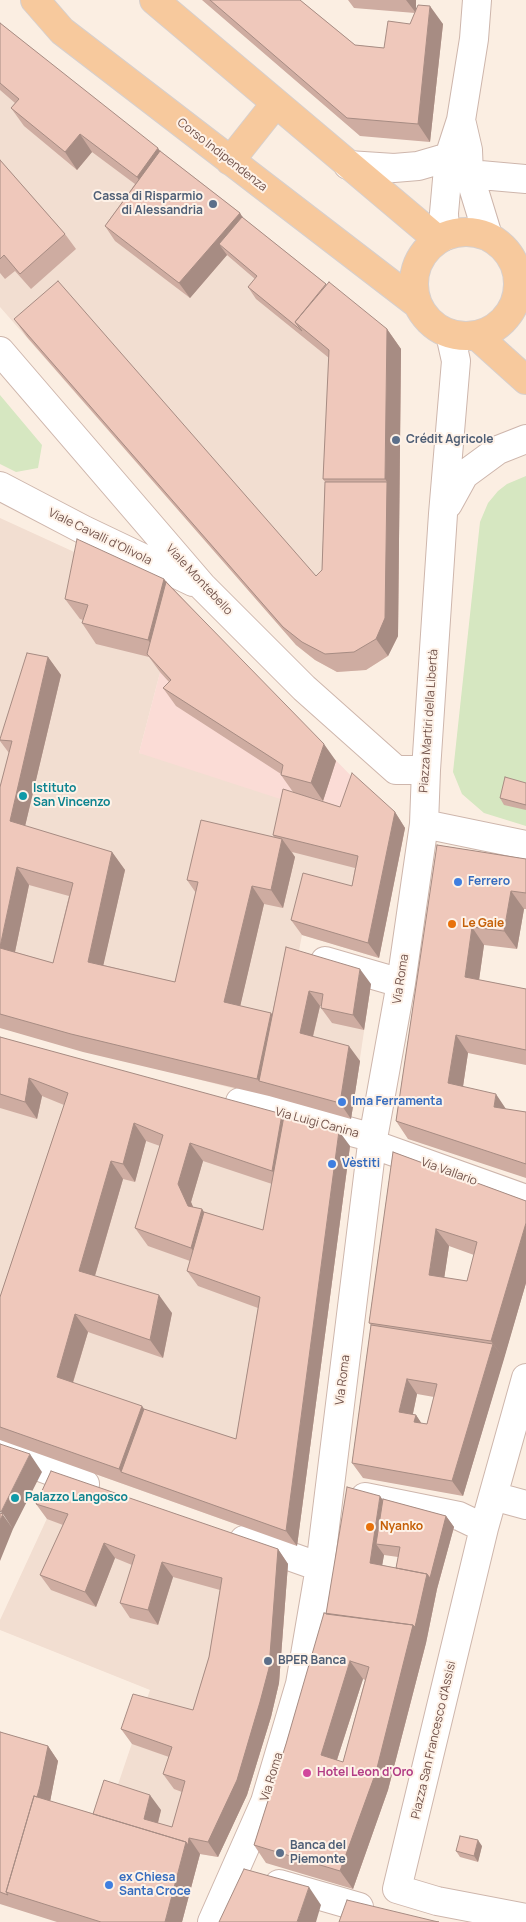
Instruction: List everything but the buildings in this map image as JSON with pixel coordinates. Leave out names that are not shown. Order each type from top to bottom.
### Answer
[{"type":"main road","name":"Corso Indipendenza","points":[[35,0],[62,31],[416,302]]},
{"type":"main road","points":[[154,0],[348,164],[441,238]]},
{"type":"main road","points":[[230,161],[276,103]]},
{"type":"main road","points":[[463,335],[492,329],[506,318],[515,304],[521,274],[511,256],[501,245],[488,236],[471,232],[453,232],[441,238],[424,252],[416,267],[413,285],[416,302],[424,316],[436,327],[463,335],[526,380]]},
{"type":"street","points":[[441,238],[444,212],[459,165],[468,150],[461,120],[474,39],[477,0]]},
{"type":"street","points":[[348,164],[402,168],[459,165],[526,179]]},
{"type":"street","points":[[459,165],[488,236]]},
{"type":"street","name":"Piazza Martiri della Libertà","points":[[424,824],[443,514],[456,361],[463,335]]},
{"type":"street","name":"Viale Montebello","points":[[0,351],[202,586],[304,688],[396,770],[426,770]]},
{"type":"street","name":"Piazza Martiri della Libertà","points":[[443,514],[464,475],[498,450],[526,439]]},
{"type":"street","name":"Viale Cavalli d'Olivola","points":[[0,486],[84,530],[202,586]]},
{"type":"street","points":[[424,824],[526,845]]},
{"type":"street","name":"Via Roma","points":[[212,1922],[264,1802],[300,1684],[310,1563],[329,1490],[373,1141],[401,983],[424,824]]},
{"type":"street","points":[[316,958],[401,983]]},
{"type":"street","name":"Via Luigi Canina","points":[[220,1097],[373,1141]]},
{"type":"street","name":"Via Vallario","points":[[373,1141],[526,1199]]},
{"type":"street","name":"Piazza San Francesco d'Assisi","points":[[526,1378],[484,1528],[397,1889],[438,1901],[526,1918]]},
{"type":"street","points":[[0,1452],[107,1491]]},
{"type":"street","points":[[329,1490],[459,1516],[484,1528]]},
{"type":"street","points":[[493,1496],[526,1505]]},
{"type":"street","points":[[217,1530],[310,1563]]},
{"type":"street","points":[[235,1871],[359,1907]]},
{"type":"shaded area","points":[[0,31],[401,349],[398,636],[388,656],[366,670],[337,672],[315,660],[296,645],[0,307]]},
{"type":"shaded area","points":[[0,518],[179,600],[139,753],[363,788],[405,828],[379,958],[302,935],[297,961],[371,984],[351,1119],[0,1028]]},
{"type":"shaded area","points":[[179,600],[363,788],[351,822],[139,753]]},
{"type":"shaded area","points":[[0,1051],[350,1146],[297,1546],[0,1440]]},
{"type":"shaded area","points":[[62,1486],[288,1564],[279,1683],[271,1717],[247,1795],[218,1857],[200,1854],[199,1860],[50,1802],[107,1817],[150,1690],[0,1630],[0,1620]]},
{"type":"green space","points":[[0,395],[42,445],[38,468],[16,472],[0,464]]},
{"type":"green space","points":[[526,476],[526,826],[484,813],[462,794],[453,772],[480,522],[488,503],[498,491],[507,484]]},
{"type":"place","name":"Cassa di Risparmio di Alessandria","points":[[213,204]]},
{"type":"place","name":"Crédit Agricole","points":[[396,440]]},
{"type":"place","name":"Istituto San Vincenzo","points":[[23,796]]},
{"type":"place","name":"Ferrero","points":[[458,882]]},
{"type":"place","name":"Le Gaie","points":[[452,924]]},
{"type":"place","name":"Ima Ferramenta","points":[[342,1102]]},
{"type":"place","name":"Vèstiti","points":[[332,1164]]},
{"type":"place","name":"Palazzo Langosco","points":[[15,1498]]},
{"type":"place","name":"Nyanko","points":[[370,1527]]},
{"type":"place","name":"BPER Banca","points":[[268,1661]]},
{"type":"place","name":"Hotel Leon d'Oro","points":[[307,1773]]},
{"type":"place","name":"Banca del Piemonte","points":[[280,1853]]},
{"type":"place","name":"ex Chiesa Santa Croce","points":[[109,1885]]}]
